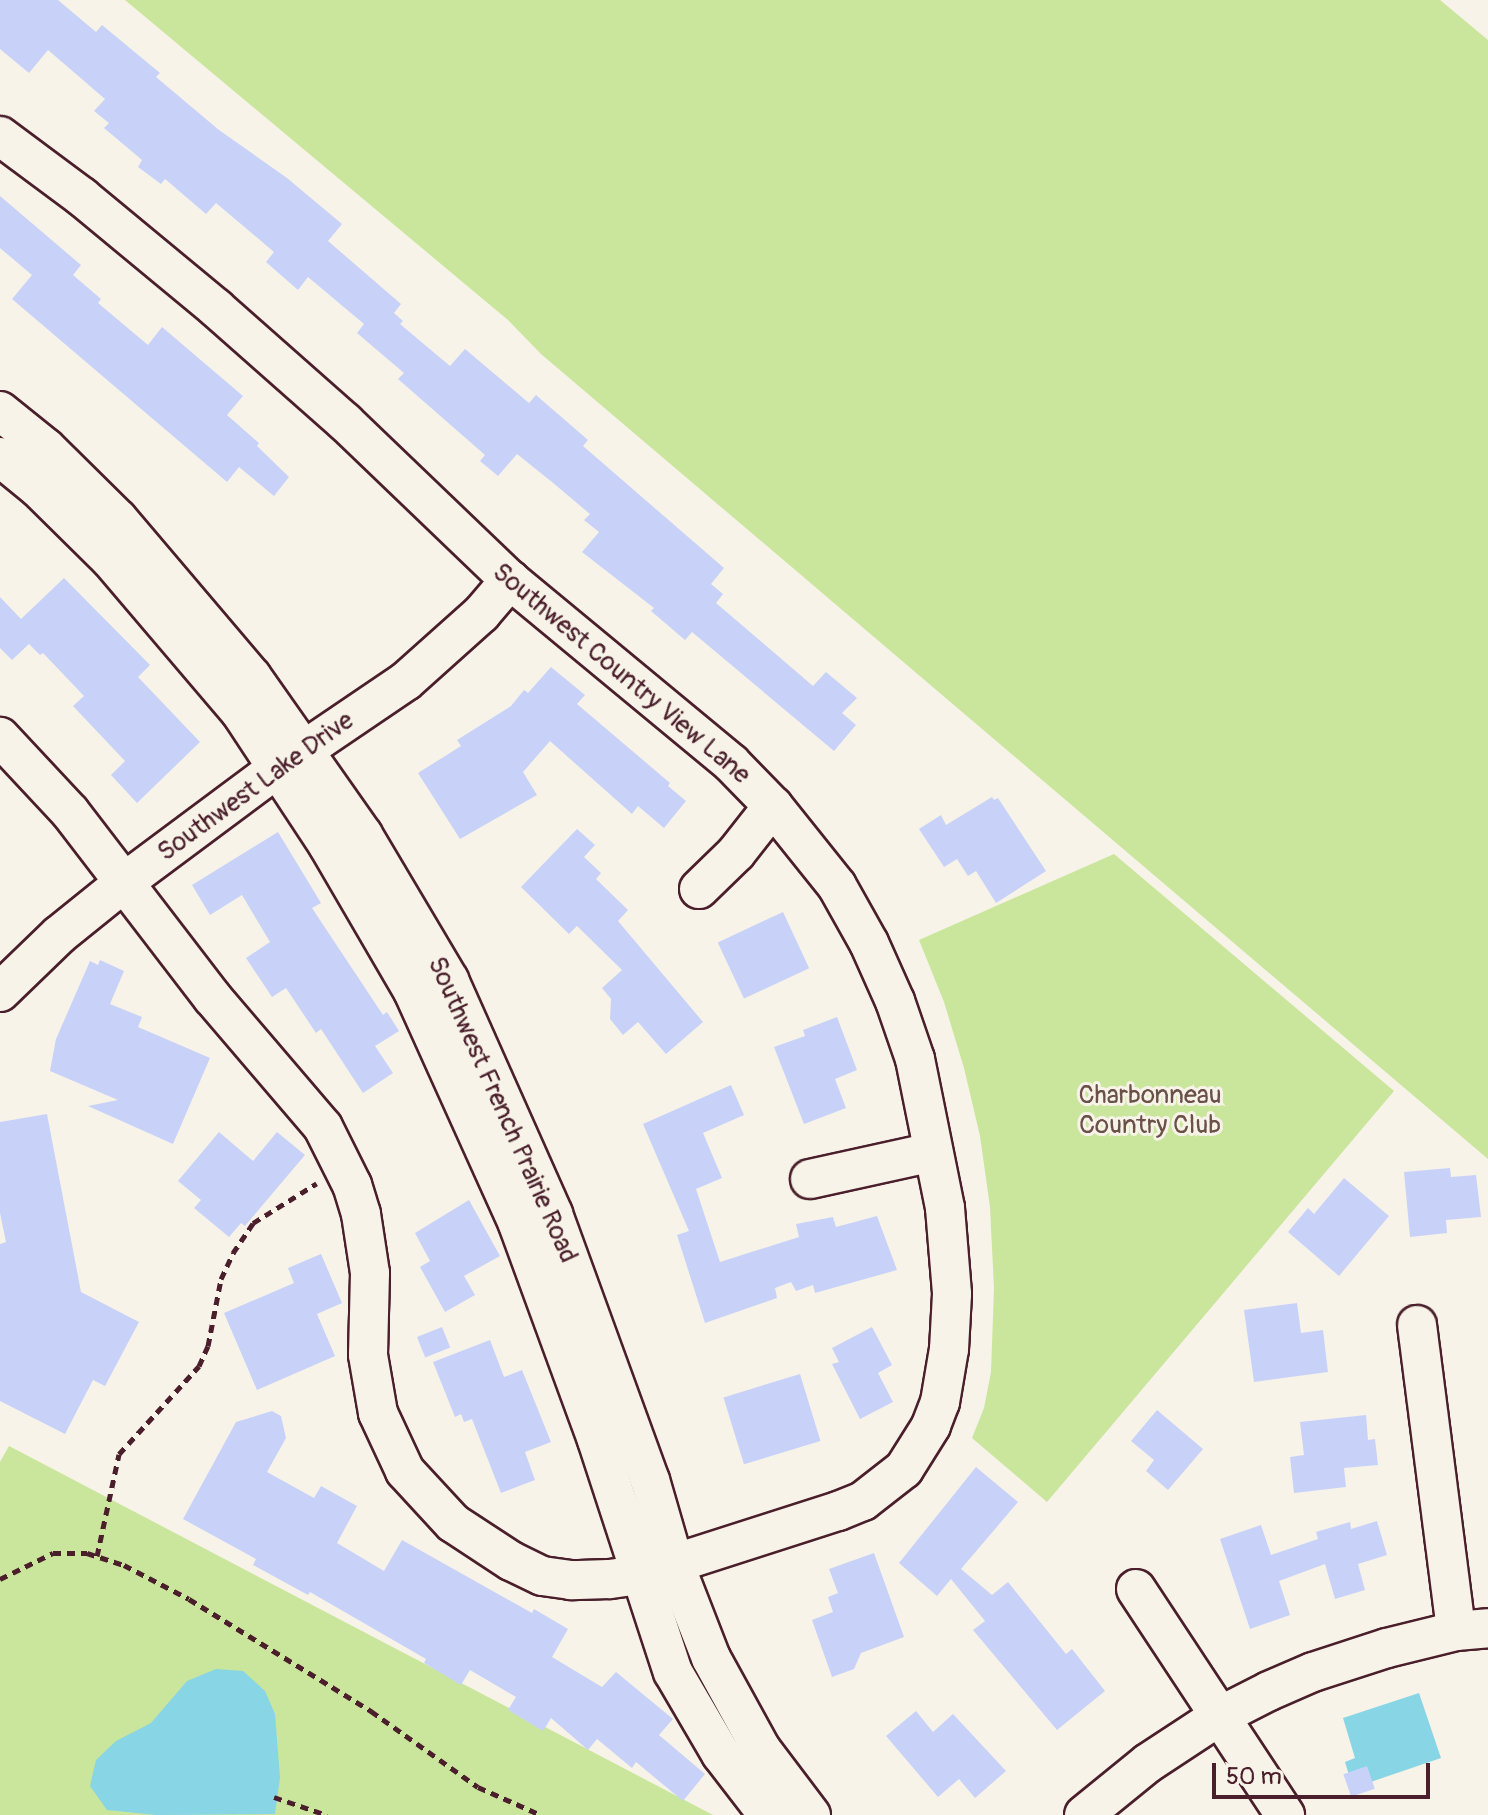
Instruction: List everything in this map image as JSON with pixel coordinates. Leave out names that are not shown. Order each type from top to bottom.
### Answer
[{"type":"street","name":"Southwest Country View Lane","points":[[0,136],[82,197],[216,308],[345,422],[510,580],[661,702],[773,806],[837,886],[869,943],[895,1001],[915,1059],[945,1208],[952,1294],[949,1349],[940,1402],[919,1449],[904,1469],[863,1501],[656,1569],[571,1580],[542,1576],[491,1549],[453,1523],[405,1471],[378,1413],[371,1383],[370,1273],[361,1214],[339,1155],[303,1100],[212,997],[126,881],[70,812],[0,737]]},
{"type":"street","name":"Southwest French Prairie Road","points":[[0,411],[46,448],[118,519],[243,665],[413,991],[512,1209],[597,1440],[656,1569],[761,1749],[811,1815]]},
{"type":"street","name":"Southwest French Prairie Road","points":[[0,457],[38,488],[110,559],[241,713],[293,758]]},
{"type":"street","name":"Southwest Lake Drive","points":[[0,992],[59,935],[126,881],[442,651],[481,614],[510,580]]},
{"type":"street","points":[[699,889],[736,853],[773,806]]},
{"type":"street","points":[[810,1179],[933,1152]]},
{"type":"street","points":[[1084,1815],[1148,1763],[1218,1717],[1313,1672],[1387,1648],[1472,1629],[1417,1325]]},
{"type":"street","name":"Southwest French Prairie Road","points":[[656,1569],[673,1672],[721,1754],[768,1815]]},
{"type":"street","points":[[1136,1589],[1285,1815]]},
{"type":"path","points":[[97,1556],[119,1454],[199,1366],[208,1346],[221,1279],[233,1253],[253,1223],[301,1196],[319,1181]]},
{"type":"path","points":[[0,1579],[53,1553],[97,1556],[124,1565],[189,1599],[371,1711],[478,1787],[541,1815]]},
{"type":"path","points":[[274,1797],[327,1815]]},
{"type":"green space","points":[[125,0],[1440,0],[1488,40],[1488,1159],[541,354],[508,320]]},
{"type":"green space","name":"Charbonneau Country Club","points":[[1114,854],[1394,1091],[1047,1502],[972,1438],[984,1408],[991,1372],[994,1288],[990,1207],[980,1136],[964,1068],[944,1002],[919,940]]},
{"type":"green space","points":[[9,1446],[713,1815],[0,1815],[0,1462]]},
{"type":"water","points":[[216,1669],[243,1671],[265,1691],[275,1714],[280,1778],[275,1814],[156,1815],[107,1810],[90,1786],[96,1760],[116,1741],[151,1723],[187,1681]]},
{"type":"water","points":[[1419,1693],[1441,1758],[1353,1788],[1345,1762],[1355,1758],[1343,1718]]},
{"type":"building","points":[[0,0],[58,0],[96,32],[102,25],[160,73],[156,77],[219,130],[287,178],[342,224],[328,241],[401,304],[394,313],[403,321],[400,324],[450,366],[465,349],[529,403],[536,395],[588,440],[583,446],[724,568],[711,584],[723,594],[716,603],[813,686],[826,672],[857,698],[842,713],[856,725],[834,751],[692,632],[685,640],[651,611],[654,608],[582,552],[599,532],[584,520],[590,514],[552,482],[517,454],[498,476],[480,461],[485,455],[398,379],[404,373],[357,333],[364,324],[308,277],[298,290],[266,262],[274,252],[216,203],[206,214],[165,179],[161,184],[138,167],[142,160],[104,128],[109,123],[94,111],[105,99],[48,50],[29,73],[0,49]]},
{"type":"building","points":[[0,196],[81,265],[73,275],[101,299],[98,303],[148,345],[162,327],[243,396],[227,415],[259,443],[257,446],[289,477],[274,496],[239,467],[227,482],[12,299],[32,275],[0,248]]},
{"type":"building","points":[[64,578],[150,665],[138,677],[200,742],[137,803],[111,775],[125,761],[73,706],[84,696],[43,653],[40,655],[29,644],[12,660],[0,648],[0,597],[21,619]]},
{"type":"building","points":[[551,667],[585,695],[577,704],[670,783],[668,786],[686,801],[664,828],[638,806],[632,814],[550,741],[523,772],[537,795],[460,839],[418,773],[461,746],[457,740],[511,706],[524,690],[528,693]]},
{"type":"building","points":[[992,797],[994,800],[998,798],[1046,871],[996,903],[976,871],[968,876],[957,859],[944,867],[919,829],[941,815],[946,825]]},
{"type":"building","points":[[577,829],[595,845],[584,857],[601,873],[596,879],[628,910],[618,921],[703,1022],[666,1054],[638,1022],[623,1035],[610,1019],[611,999],[602,988],[622,970],[577,926],[569,934],[521,887]]},
{"type":"building","points":[[278,832],[321,903],[312,908],[383,1015],[387,1012],[399,1031],[375,1046],[393,1073],[363,1093],[321,1029],[316,1033],[286,988],[272,997],[246,958],[270,942],[242,895],[210,915],[192,885]]},
{"type":"building","points":[[783,912],[809,968],[744,999],[718,942]]},
{"type":"building","points":[[100,960],[124,971],[110,1004],[142,1017],[138,1027],[210,1058],[173,1144],[88,1106],[118,1100],[50,1071],[56,1039],[90,961],[98,965]]},
{"type":"building","points":[[837,1017],[857,1070],[835,1079],[846,1108],[804,1124],[774,1047],[805,1036],[803,1030]]},
{"type":"building","points":[[731,1085],[744,1115],[703,1133],[722,1178],[696,1189],[720,1262],[799,1237],[796,1224],[833,1217],[836,1227],[877,1216],[897,1270],[815,1293],[813,1285],[796,1291],[791,1282],[775,1288],[777,1298],[705,1323],[677,1235],[689,1231],[643,1124]]},
{"type":"building","points":[[47,1114],[81,1292],[139,1322],[105,1386],[93,1380],[65,1434],[0,1401],[0,1244],[6,1242],[0,1213],[0,1122]]},
{"type":"building","points":[[219,1132],[253,1161],[277,1132],[305,1155],[245,1226],[241,1223],[229,1237],[194,1208],[201,1200],[178,1181]]},
{"type":"building","points":[[1450,1168],[1451,1177],[1476,1175],[1481,1217],[1446,1220],[1447,1233],[1410,1237],[1404,1172]]},
{"type":"building","points":[[1344,1178],[1389,1216],[1339,1276],[1288,1232],[1308,1208],[1314,1214]]},
{"type":"building","points":[[469,1200],[500,1256],[464,1276],[475,1295],[445,1312],[420,1267],[430,1261],[415,1233]]},
{"type":"building","points":[[321,1254],[342,1303],[317,1314],[335,1356],[257,1390],[224,1313],[294,1283],[288,1268]]},
{"type":"building","points":[[1297,1303],[1301,1333],[1323,1330],[1328,1372],[1254,1382],[1244,1310]]},
{"type":"building","points":[[442,1327],[450,1347],[425,1358],[417,1337]]},
{"type":"building","points":[[872,1327],[892,1365],[878,1373],[893,1402],[860,1419],[832,1364],[839,1362],[832,1348]]},
{"type":"building","points":[[490,1340],[504,1377],[522,1370],[551,1442],[525,1452],[535,1480],[501,1493],[472,1419],[464,1422],[461,1414],[455,1417],[433,1362]]},
{"type":"building","points":[[800,1374],[820,1441],[744,1464],[723,1397]]},
{"type":"building","points":[[1157,1410],[1203,1449],[1168,1490],[1146,1471],[1154,1460],[1131,1441]]},
{"type":"building","points":[[272,1411],[281,1416],[286,1438],[267,1472],[314,1498],[321,1486],[357,1506],[337,1543],[384,1571],[402,1540],[532,1613],[534,1609],[568,1629],[552,1657],[602,1687],[616,1672],[673,1719],[659,1735],[705,1774],[683,1801],[636,1762],[632,1768],[597,1739],[588,1750],[551,1718],[543,1731],[508,1710],[516,1697],[470,1670],[461,1685],[424,1663],[426,1659],[310,1592],[308,1595],[253,1565],[256,1559],[183,1519],[236,1422]]},
{"type":"building","points":[[1366,1415],[1368,1440],[1375,1439],[1378,1465],[1344,1468],[1346,1487],[1294,1493],[1290,1457],[1304,1455],[1300,1422]]},
{"type":"building","points":[[976,1467],[1018,1502],[961,1569],[992,1595],[1008,1582],[1066,1654],[1072,1649],[1105,1691],[1057,1730],[973,1630],[985,1621],[951,1579],[937,1596],[899,1563]]},
{"type":"building","points":[[1377,1521],[1387,1555],[1358,1564],[1365,1590],[1335,1599],[1325,1564],[1279,1581],[1290,1615],[1250,1629],[1220,1539],[1261,1525],[1271,1555],[1318,1539],[1316,1532],[1350,1522],[1351,1529]]},
{"type":"building","points":[[874,1553],[904,1637],[861,1653],[854,1669],[832,1677],[812,1620],[833,1612],[828,1597],[838,1593],[829,1569]]},
{"type":"building","points":[[916,1711],[933,1732],[953,1714],[1006,1771],[975,1798],[959,1779],[938,1797],[886,1736]]},
{"type":"building","points":[[1367,1766],[1375,1789],[1351,1797],[1343,1774]]}]
